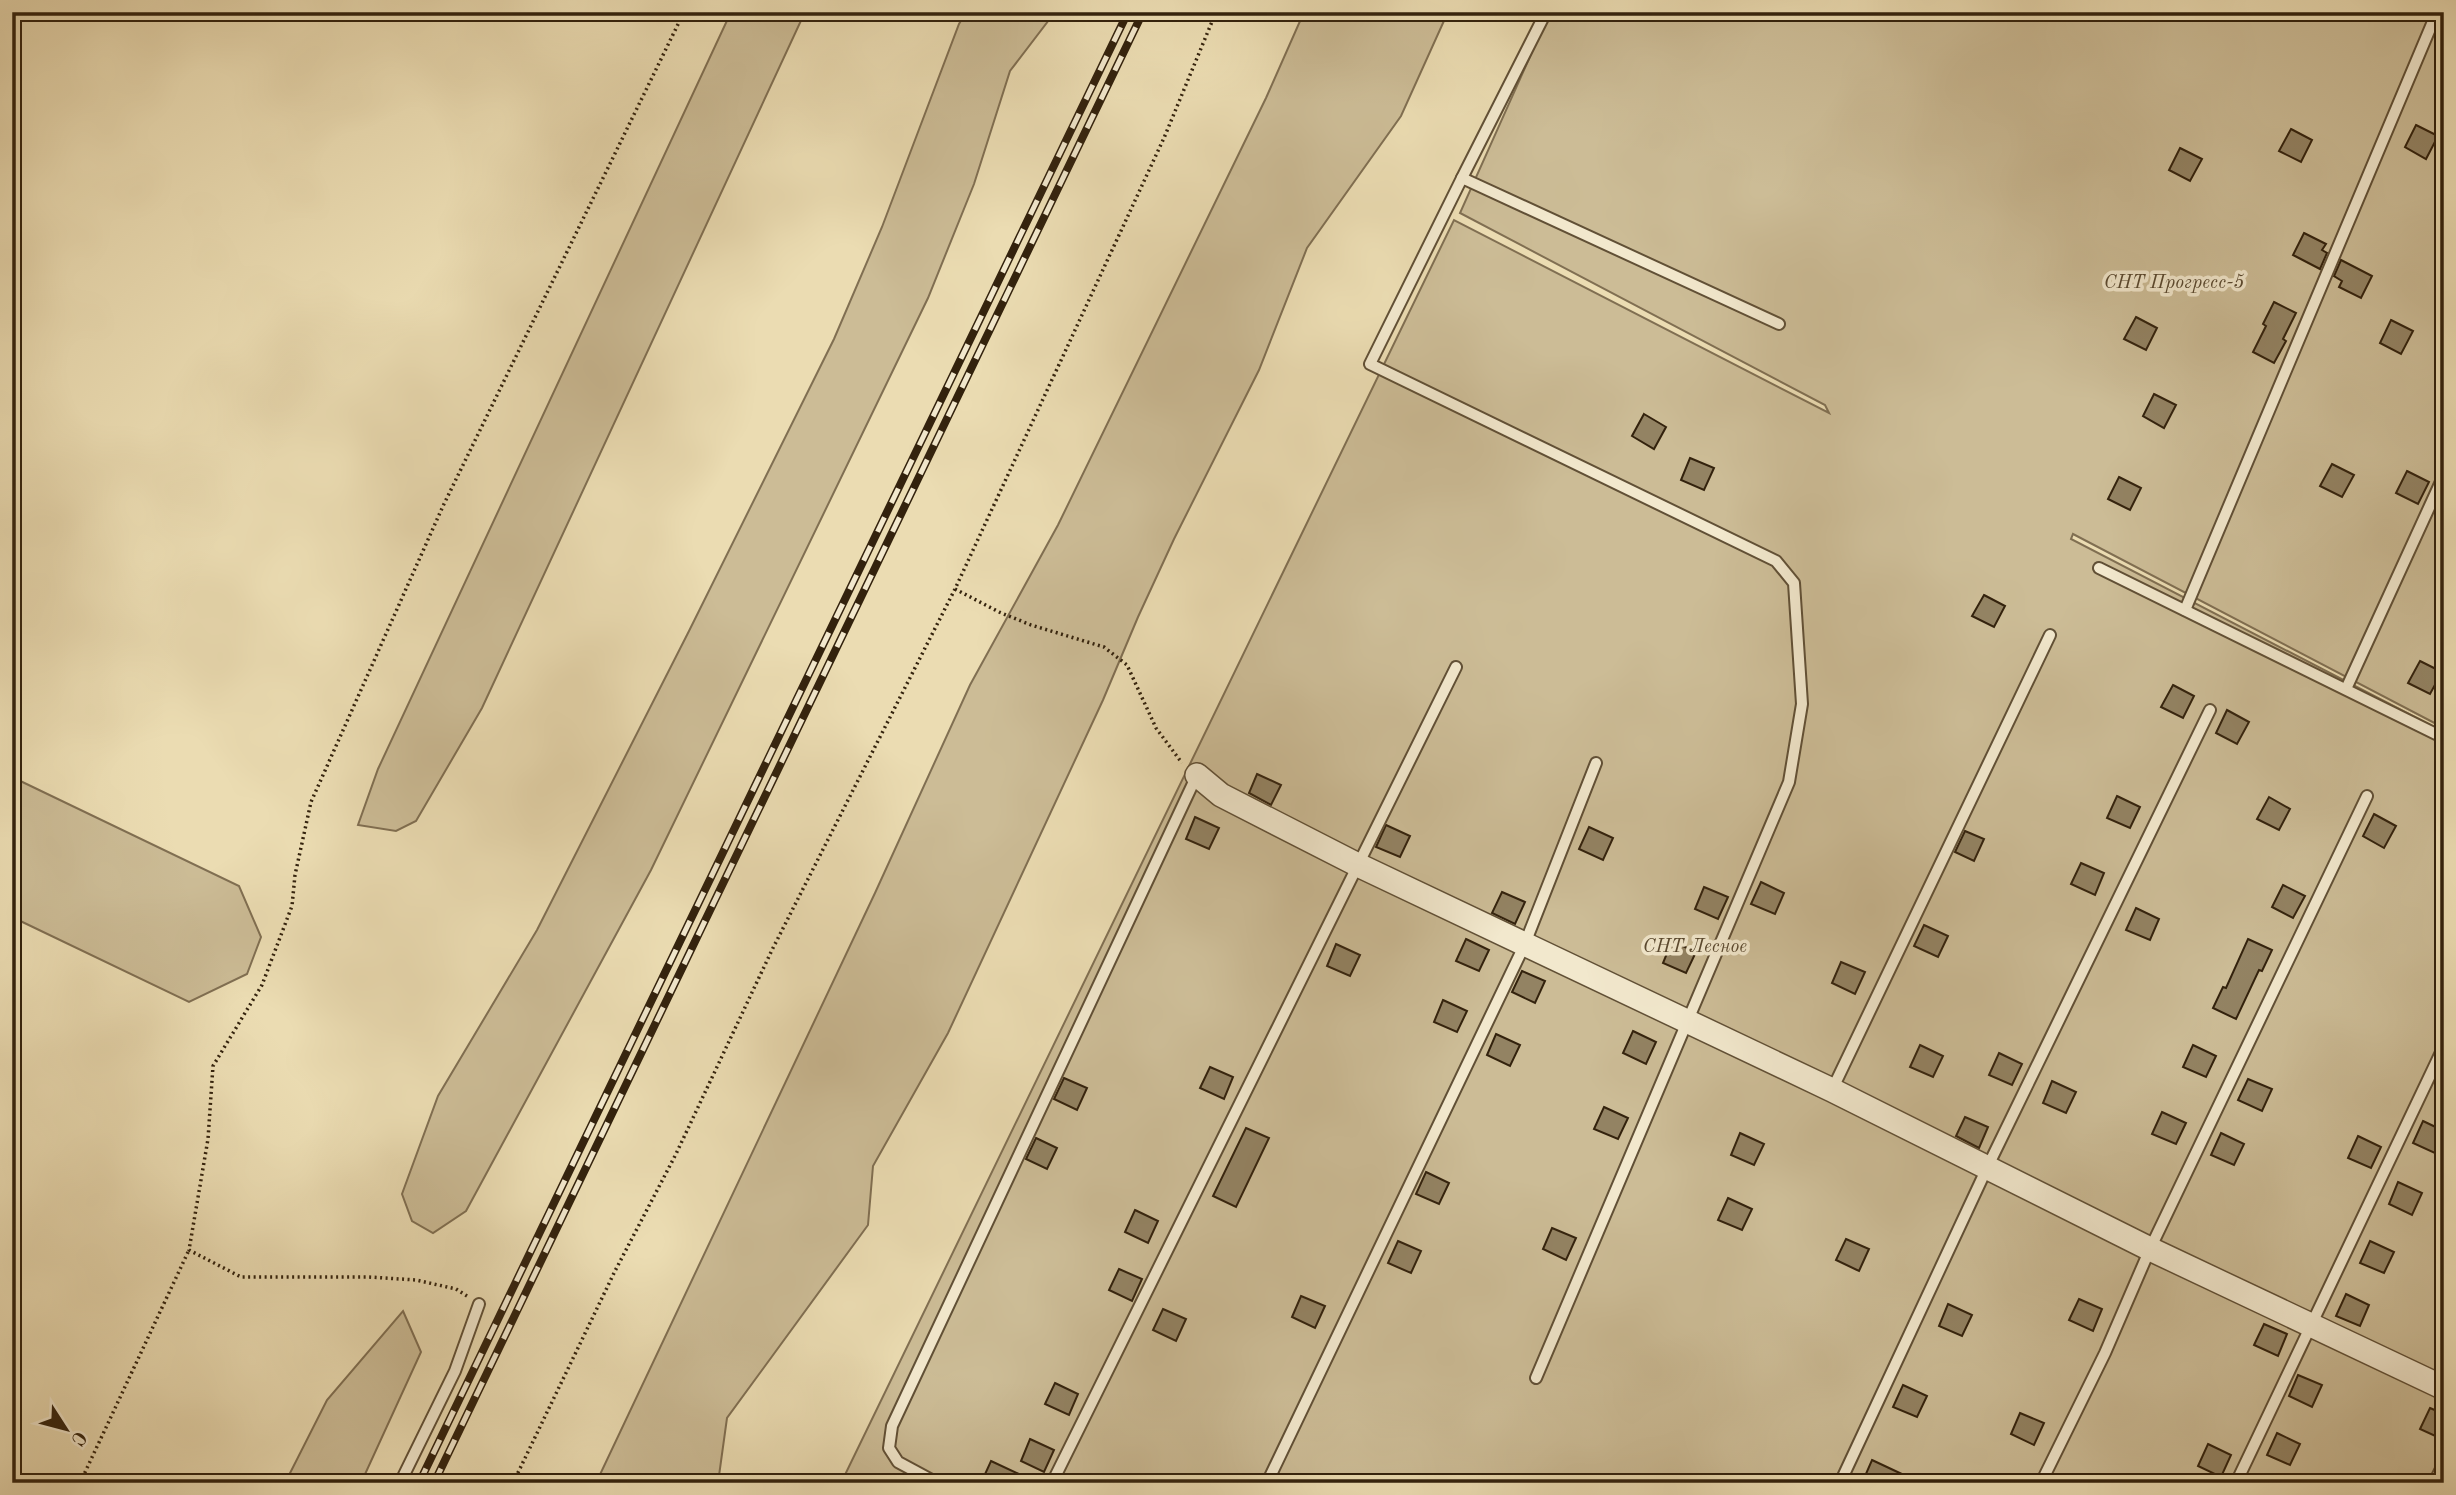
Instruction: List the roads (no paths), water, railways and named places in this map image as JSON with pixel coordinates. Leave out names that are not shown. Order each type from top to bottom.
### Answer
[{"type":"street","points":[[1197,775],[1221,795],[1358,865],[1832,1090],[2150,1249],[2444,1388]]},
{"type":"lane","points":[[1536,1378],[1789,782],[1802,704],[1794,583],[1776,561],[1370,364],[1546,12]]},
{"type":"lane","points":[[2185,610],[2437,12]]},
{"type":"lane","points":[[1462,178],[1779,324]]},
{"type":"lane","points":[[2346,689],[2444,475]]},
{"type":"lane","points":[[2099,568],[2444,737]]},
{"type":"lane","points":[[1832,1090],[2050,635]]},
{"type":"lane","points":[[1052,1483],[1455,667]]},
{"type":"lane","points":[[1839,1483],[1987,1168],[2210,709]]},
{"type":"lane","points":[[1267,1483],[1524,946],[1596,763]]},
{"type":"lane","points":[[937,1483],[898,1462],[888,1448],[891,1426],[1197,775]]},
{"type":"lane","points":[[2042,1483],[2105,1353],[2150,1249],[2367,796]]},
{"type":"lane","points":[[2236,1483],[2444,1046]]},
{"type":"lane","points":[[400,1483],[455,1371],[479,1304]]},
{"type":"lane","points":[[2434,1483],[2444,1463]]},
{"type":"railway","points":[[419,1483],[1128,12]]},
{"type":"railway","points":[[434,1483],[1143,12]]},
{"type":"park label","name":"СНТ Прогресс-5","points":[[2174,283]]},
{"type":"park label","name":"СНТ Лесное","points":[[1695,947]]}]
